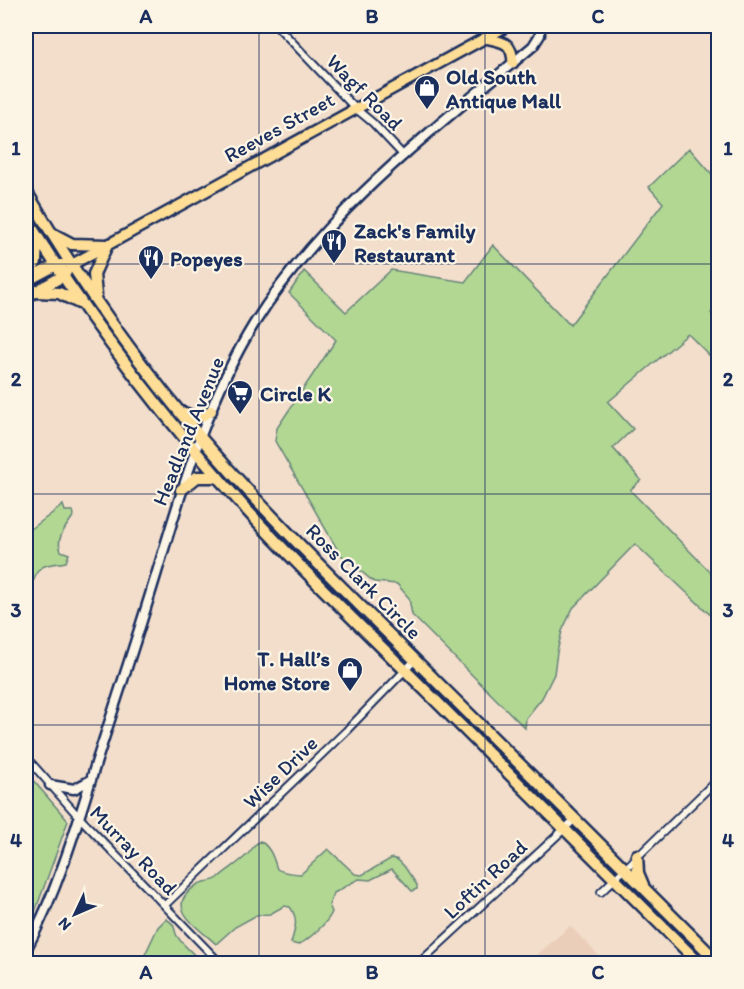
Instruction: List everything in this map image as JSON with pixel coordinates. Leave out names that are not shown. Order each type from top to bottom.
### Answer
[{"type":"highway","name":"Ross Clark Circle","points":[[26,191],[71,265],[97,302],[201,437],[286,531],[718,962]]},
{"type":"highway","name":"Ross Clark Circle","points":[[26,218],[83,305],[142,386],[218,477],[291,556],[700,963]]},
{"type":"highway","points":[[51,233],[72,244],[107,245],[94,274],[93,285],[97,302]]},
{"type":"highway","points":[[26,279],[38,256],[37,236]]},
{"type":"highway","name":"Reeves Street","points":[[26,279],[56,265],[71,265]]},
{"type":"highway","name":"Reeves Street","points":[[30,295],[63,276],[71,265]]},
{"type":"highway","points":[[30,295],[59,292],[83,305]]},
{"type":"highway","points":[[180,411],[197,418],[211,411]]},
{"type":"highway","points":[[181,490],[197,477],[218,477]]},
{"type":"highway","points":[[637,855],[638,873],[644,888]]},
{"type":"main road","name":"Reeves Street","points":[[71,265],[507,26]]},
{"type":"main road","name":"Headland Avenue","points":[[26,950],[47,905],[79,817],[195,451],[211,411],[245,340],[284,280],[338,218],[404,156],[536,43],[540,35],[540,26]]},
{"type":"main road","points":[[485,38],[506,44],[511,51],[513,63]]},
{"type":"main road","points":[[51,785],[74,789],[91,780]]},
{"type":"street","name":"Wagf Road","points":[[278,26],[404,156]]},
{"type":"street","name":"Wise Drive","points":[[165,905],[346,731],[415,660]]},
{"type":"street","name":"Murray Road","points":[[26,757],[79,817],[221,963]]},
{"type":"street","points":[[601,891],[718,779]]},
{"type":"street","name":"Loftin Road","points":[[418,963],[575,819]]},
{"type":"shaded area","points":[[570,926],[606,963],[528,963]]},
{"type":"green space","points":[[689,148],[718,181],[718,307],[711,313],[718,321],[718,364],[688,334],[608,402],[633,429],[613,448],[641,480],[630,490],[718,580],[718,622],[635,544],[573,608],[562,631],[554,674],[542,698],[526,718],[525,728],[412,615],[409,598],[397,584],[374,582],[340,554],[275,441],[277,428],[336,340],[289,293],[304,271],[346,312],[391,270],[465,282],[493,245],[570,325],[663,203],[649,187]]},
{"type":"green space","points":[[63,505],[65,511],[73,511],[74,515],[60,541],[61,551],[69,554],[66,562],[42,567],[34,580],[26,583],[26,533]]},
{"type":"green space","points":[[26,772],[68,821],[26,934]]},
{"type":"green space","points":[[260,841],[269,850],[277,869],[292,873],[301,874],[328,849],[355,874],[362,875],[392,858],[404,866],[417,885],[417,889],[412,891],[392,869],[370,880],[359,879],[334,893],[329,905],[332,912],[330,916],[317,931],[298,945],[291,943],[295,929],[295,916],[290,907],[284,906],[270,914],[257,915],[235,927],[216,944],[186,916],[183,901],[187,893],[197,885],[218,878]]},
{"type":"green space","points":[[166,919],[172,924],[181,941],[203,963],[141,963],[158,927]]},
{"type":"place","name":"Old South Antique Mall","points":[[427,111]]},
{"type":"place","name":"Zack's Family Restaurant","points":[[334,265]]},
{"type":"place","name":"Popeyes","points":[[151,281]]},
{"type":"place","name":"Circle K","points":[[240,416]]},
{"type":"place","name":"T. Hall’s Home Store","points":[[350,693]]}]
